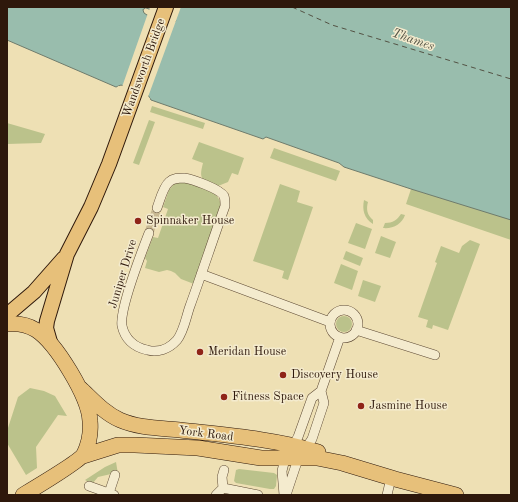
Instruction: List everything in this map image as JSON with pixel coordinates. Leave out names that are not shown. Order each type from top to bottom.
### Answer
[{"type":"highway","points":[[7,324],[20,324],[28,326],[35,329],[50,342],[80,388],[90,421],[90,435],[83,456]]},
{"type":"highway","name":"York Road","points":[[80,388],[108,413],[127,423],[296,452],[342,463],[456,495]]},
{"type":"highway","name":"York Road","points":[[23,495],[83,456],[118,445],[198,448],[261,458],[296,452]]},
{"type":"main road","name":"Wandsworth Bridge","points":[[67,254],[100,184],[166,7]]},
{"type":"main road","points":[[7,315],[34,292],[67,254]]},
{"type":"main road","points":[[50,342],[46,328],[47,320],[67,254]]},
{"type":"street","name":"Juniper Drive","points":[[149,233],[136,268],[122,319],[125,334],[137,347],[150,351],[156,351],[167,348],[179,337],[225,206],[224,196],[216,189],[185,178],[177,178],[170,180],[166,185],[158,208]]},
{"type":"street","points":[[201,274],[330,322]]},
{"type":"street","points":[[337,312],[349,312],[353,314],[357,321],[356,330],[351,336],[344,338],[336,336],[331,330],[330,322],[337,312]]},
{"type":"street","points":[[356,330],[435,355]]},
{"type":"street","points":[[285,495],[296,452],[298,437],[312,398],[321,391],[340,337]]},
{"type":"street","points":[[285,495],[282,471],[296,452],[312,439],[324,403],[321,391]]},
{"type":"street","points":[[223,488],[222,477],[224,470]]},
{"type":"street","points":[[89,486],[111,494],[115,475]]},
{"type":"street","points":[[387,495],[391,478]]},
{"type":"street","points":[[216,495],[223,488]]},
{"type":"street","points":[[223,488],[258,495]]},
{"type":"green space","points":[[152,106],[205,123],[203,129],[150,112]]},
{"type":"green space","points":[[149,120],[155,122],[139,165],[133,163]]},
{"type":"green space","points":[[7,123],[45,134],[41,143],[7,144]]},
{"type":"green space","points":[[199,142],[244,158],[238,175],[232,173],[228,182],[218,186],[205,181],[201,173],[203,163],[192,159]]},
{"type":"green space","points":[[274,148],[340,171],[336,181],[270,158]]},
{"type":"green space","points":[[186,182],[203,187],[214,193],[218,197],[221,208],[194,284],[181,279],[171,271],[167,270],[159,272],[145,268],[147,261],[145,258],[153,237],[158,238],[168,209],[163,207],[169,190],[175,183]]},
{"type":"green space","points":[[280,184],[300,191],[297,202],[313,207],[288,280],[282,278],[284,271],[253,261]]},
{"type":"green space","points":[[411,189],[511,219],[511,240],[406,204]]},
{"type":"green space","points":[[364,200],[368,202],[368,212],[369,216],[373,220],[373,224],[364,214]]},
{"type":"green space","points":[[401,214],[405,215],[404,218],[397,225],[390,228],[383,228],[385,223],[394,221]]},
{"type":"green space","points":[[356,223],[372,229],[365,249],[348,243]]},
{"type":"green space","points":[[381,236],[396,242],[390,258],[375,253]]},
{"type":"green space","points":[[470,240],[480,244],[448,330],[433,325],[432,329],[426,327],[428,320],[418,317],[437,263],[435,262],[441,246],[459,253],[462,246]]},
{"type":"green space","points":[[346,251],[363,258],[360,266],[343,259]]},
{"type":"green space","points":[[341,264],[358,271],[352,290],[334,283]]},
{"type":"green space","points":[[363,280],[381,286],[375,302],[358,296]]},
{"type":"green space","points":[[344,316],[351,321],[352,324],[347,331],[344,332],[337,327],[336,324],[341,317]]},
{"type":"green space","points":[[30,388],[44,391],[55,396],[67,416],[58,415],[36,447],[37,468],[26,475],[7,443],[7,431],[18,397]]},
{"type":"green space","points":[[116,462],[118,474],[112,472],[111,474],[98,477],[92,484],[85,480],[105,467]]},
{"type":"green space","points":[[239,469],[274,473],[277,475],[276,486],[274,489],[270,489],[236,483],[234,481],[236,470]]},
{"type":"water","name":"Thames","points":[[7,7],[511,7],[511,220],[344,167],[339,163],[266,137],[263,139],[151,100],[148,95],[121,85],[116,87],[7,40]],"holes":[[[146,8],[174,18],[176,21],[172,24],[147,15],[143,10]]]},
{"type":"pier","points":[[150,7],[181,7],[148,97],[150,98],[149,101],[147,97],[121,87],[117,88],[118,86],[122,87],[148,13],[174,21],[149,11]]},
{"type":"ferry route","points":[[292,7],[332,25],[511,79]]},
{"type":"tunnel","points":[[149,233],[157,208]]},
{"type":"place","name":"Spinnaker House","points":[[138,221]]},
{"type":"place","name":"Meridan House","points":[[200,352]]},
{"type":"place","name":"Discovery House","points":[[283,375]]},
{"type":"place","name":"Fitness Space","points":[[224,397]]},
{"type":"place","name":"Jasmine House","points":[[361,406]]}]
